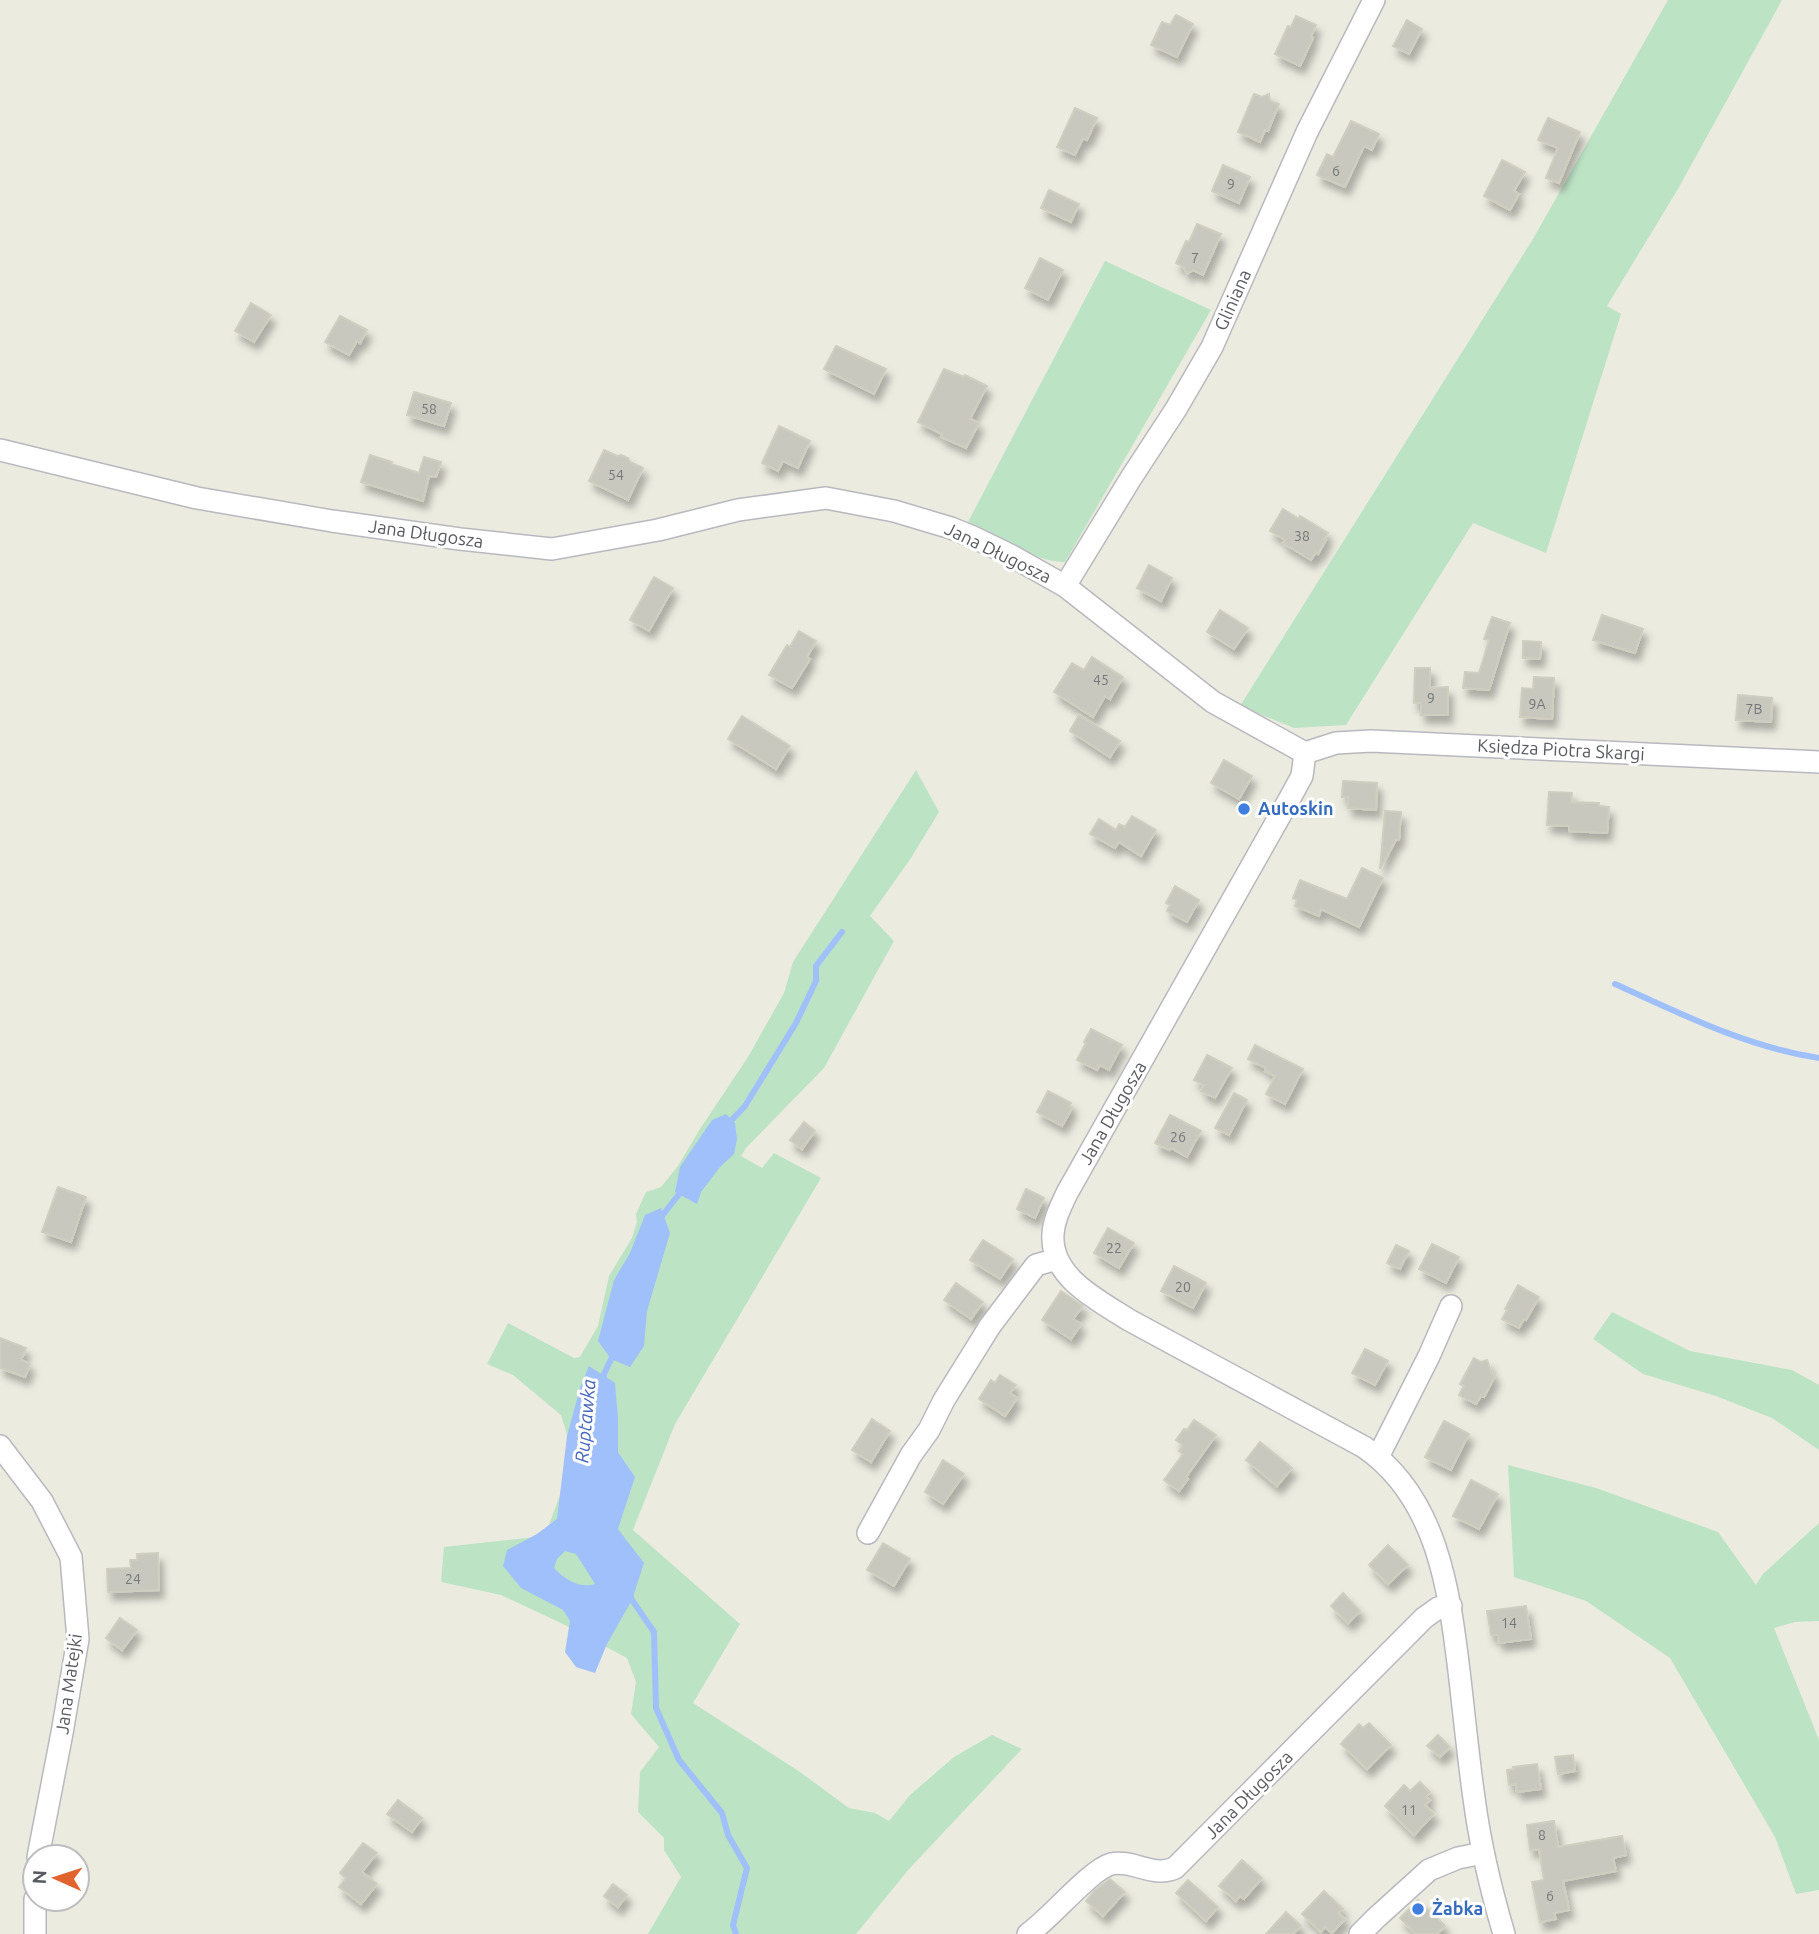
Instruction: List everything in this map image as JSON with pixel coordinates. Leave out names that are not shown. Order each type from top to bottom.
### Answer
[{"type":"street","name":"Gliniana","points":[[1065,586],[1212,347],[1307,132],[1374,0]]},
{"type":"street","name":"Jana Długosza","points":[[0,450],[197,498],[332,521],[552,549],[658,530],[738,510],[826,498],[894,511],[951,528],[1010,555],[1065,586],[1213,702],[1304,753],[1302,776],[1067,1193],[1055,1220],[1053,1233],[1053,1247],[1057,1259]]},
{"type":"street","name":"Księdza Piotra Skargi","points":[[1304,753],[1336,743],[1371,741],[1819,762]]},
{"type":"street","points":[[868,1533],[911,1455],[929,1430],[990,1326],[1037,1265],[1057,1259],[1068,1276],[1109,1307],[1378,1457],[1404,1488],[1426,1523],[1444,1571],[1451,1606],[1474,1800],[1483,1853],[1504,1934]]},
{"type":"street","points":[[1378,1457],[1451,1306]]},
{"type":"street","name":"Jana Matejki","points":[[0,1446],[42,1501],[71,1557],[78,1639],[41,1843]]},
{"type":"street","name":"Jana Długosza","points":[[1028,1934],[1095,1873],[1107,1866],[1121,1863],[1155,1871],[1175,1868],[1424,1618],[1438,1608],[1451,1606]]},
{"type":"street","points":[[1360,1934],[1429,1870],[1458,1858],[1483,1853]]},
{"type":"street","points":[[35,1913],[35,1934]]},
{"type":"green space","points":[[1668,0],[1782,0],[1678,189],[1607,306],[1621,314],[1546,553],[1473,523],[1346,725],[1294,728],[1240,706],[1533,239]]},
{"type":"green space","points":[[1105,261],[1211,310],[1065,562],[1054,561],[1029,553],[968,522]]},
{"type":"green space","points":[[916,770],[939,812],[870,916],[894,941],[824,1068],[741,1156],[762,1168],[774,1153],[821,1178],[675,1424],[633,1530],[740,1624],[693,1703],[800,1772],[849,1808],[875,1813],[889,1821],[910,1795],[954,1757],[992,1735],[1022,1749],[909,1869],[856,1934],[648,1934],[681,1877],[664,1850],[664,1838],[638,1812],[640,1772],[659,1747],[631,1714],[636,1682],[627,1658],[501,1595],[441,1582],[444,1547],[545,1536],[567,1476],[569,1441],[561,1415],[513,1375],[487,1364],[508,1323],[574,1358],[580,1357],[598,1326],[609,1276],[632,1238],[637,1222],[636,1214],[646,1192],[661,1187],[678,1166],[748,1057],[784,993],[793,962]]},
{"type":"green space","points":[[1612,1312],[1690,1351],[1792,1370],[1819,1385],[1819,1450],[1772,1418],[1716,1396],[1643,1374],[1593,1339]]},
{"type":"green space","points":[[1508,1465],[1596,1488],[1718,1532],[1756,1585],[1763,1574],[1819,1523],[1819,1621],[1795,1622],[1774,1628],[1819,1740],[1819,1890],[1796,1894],[1775,1837],[1670,1658],[1586,1601],[1514,1577]]},
{"type":"water","points":[[726,1114],[735,1123],[737,1139],[734,1154],[701,1192],[697,1204],[675,1192],[680,1167],[712,1120]]},
{"type":"water","points":[[661,1208],[670,1233],[647,1311],[644,1346],[630,1367],[611,1359],[598,1341],[614,1280],[630,1253],[645,1215]]},
{"type":"water","points":[[589,1366],[615,1383],[618,1452],[635,1477],[618,1529],[644,1563],[632,1600],[607,1644],[595,1673],[576,1667],[565,1652],[570,1621],[563,1610],[521,1588],[503,1566],[507,1550],[537,1534],[557,1519],[567,1436]],"holes":[[[565,1551],[576,1554],[595,1584],[573,1582],[554,1568],[557,1559]]]},
{"type":"building","points":[[1176,15],[1193,24],[1177,57],[1151,45],[1162,22],[1170,25]]},
{"type":"building","points":[[1296,16],[1316,25],[1300,66],[1275,54],[1288,26],[1291,27]]},
{"type":"building","points":[[1407,20],[1422,29],[1409,54],[1393,46]]},
{"type":"building","points":[[1254,94],[1262,97],[1269,94],[1270,101],[1279,104],[1268,131],[1265,130],[1260,142],[1238,132]]},
{"type":"building","points":[[1075,108],[1097,118],[1087,140],[1083,138],[1075,155],[1057,147]]},
{"type":"building","points":[[1548,118],[1580,132],[1559,183],[1546,178],[1558,148],[1538,140]]},
{"type":"building","points":[[1351,121],[1379,134],[1372,150],[1364,146],[1345,187],[1317,175],[1327,154],[1333,157]]},
{"type":"building","points":[[1502,160],[1525,172],[1514,191],[1519,194],[1510,210],[1484,196]]},
{"type":"building","points":[[1223,165],[1250,177],[1239,203],[1212,191]]},
{"type":"building","points":[[1049,190],[1079,204],[1071,222],[1041,208]]},
{"type":"building","points":[[1197,224],[1221,234],[1203,275],[1193,270],[1187,274],[1184,267],[1176,263]]},
{"type":"building","points":[[1040,258],[1063,270],[1048,300],[1025,288]]},
{"type":"building","points":[[251,303],[271,315],[254,342],[235,331]]},
{"type":"building","points":[[340,316],[367,330],[349,355],[325,342]]},
{"type":"building","points":[[836,346],[886,369],[874,394],[824,369]]},
{"type":"building","points":[[944,369],[964,377],[965,375],[987,386],[970,419],[979,423],[966,448],[941,437],[942,434],[918,422]]},
{"type":"building","points":[[414,392],[451,403],[444,426],[407,415]]},
{"type":"building","points":[[779,426],[810,441],[798,468],[783,461],[778,471],[762,463]]},
{"type":"building","points":[[604,450],[628,458],[630,462],[643,468],[628,500],[589,481]]},
{"type":"building","points":[[370,455],[419,473],[424,457],[441,462],[436,477],[429,476],[423,501],[361,482]]},
{"type":"building","points":[[1283,509],[1328,533],[1318,554],[1316,552],[1311,560],[1283,543],[1285,540],[1270,531]]},
{"type":"building","points":[[1149,565],[1172,578],[1161,601],[1137,588]]},
{"type":"building","points":[[654,577],[673,588],[649,631],[630,620]]},
{"type":"building","points":[[1220,610],[1248,628],[1234,649],[1207,632]]},
{"type":"building","points":[[1602,615],[1643,629],[1635,653],[1593,640]]},
{"type":"building","points":[[1492,617],[1510,623],[1489,690],[1463,688],[1465,672],[1479,673],[1489,640],[1484,639]]},
{"type":"building","points":[[799,631],[816,641],[807,657],[810,659],[792,688],[769,675]]},
{"type":"building","points":[[1523,641],[1541,642],[1540,659],[1523,658]]},
{"type":"building","points":[[1092,657],[1123,677],[1110,699],[1105,696],[1093,717],[1054,692],[1072,663],[1084,670]]},
{"type":"building","points":[[1415,668],[1430,668],[1430,688],[1448,687],[1448,715],[1421,715],[1421,703],[1414,703]]},
{"type":"building","points":[[1534,677],[1554,678],[1552,719],[1520,717],[1522,688],[1533,689]]},
{"type":"building","points":[[1738,695],[1772,698],[1771,722],[1736,720]]},
{"type":"building","points":[[1079,715],[1120,741],[1110,757],[1070,731]]},
{"type":"building","points":[[742,716],[790,746],[776,769],[728,739]]},
{"type":"building","points":[[1224,760],[1252,776],[1239,799],[1211,783]]},
{"type":"building","points":[[1343,781],[1377,783],[1376,810],[1348,808],[1348,797],[1342,797]]},
{"type":"building","points":[[1549,792],[1572,793],[1571,802],[1599,803],[1599,806],[1609,807],[1607,833],[1569,831],[1569,826],[1547,825]]},
{"type":"building","points":[[1385,811],[1401,812],[1399,840],[1396,840],[1380,869]]},
{"type":"building","points":[[1132,816],[1156,830],[1141,856],[1119,842],[1115,848],[1090,834],[1099,819],[1116,830],[1119,824],[1125,827]]},
{"type":"building","points":[[1362,868],[1383,878],[1359,927],[1321,909],[1319,916],[1295,906],[1297,900],[1293,898],[1300,880],[1347,899]]},
{"type":"building","points":[[1175,886],[1199,900],[1187,922],[1167,911],[1170,905],[1166,903]]},
{"type":"building","points":[[1091,1029],[1122,1045],[1109,1070],[1100,1065],[1097,1070],[1077,1060]]},
{"type":"building","points":[[1255,1045],[1303,1069],[1285,1104],[1266,1094],[1275,1076],[1248,1059]]},
{"type":"building","points":[[1207,1055],[1232,1068],[1215,1098],[1201,1091],[1204,1085],[1194,1080]]},
{"type":"building","points":[[1048,1091],[1071,1103],[1069,1106],[1072,1108],[1062,1126],[1037,1112]]},
{"type":"building","points":[[1234,1093],[1247,1100],[1229,1135],[1215,1128]]},
{"type":"building","points":[[1170,1115],[1201,1131],[1187,1157],[1155,1143]]},
{"type":"building","points":[[804,1122],[815,1131],[802,1149],[790,1140]]},
{"type":"building","points":[[58,1187],[86,1197],[71,1242],[42,1232]]},
{"type":"building","points":[[1026,1189],[1044,1198],[1035,1218],[1017,1209]]},
{"type":"building","points":[[1108,1228],[1134,1243],[1119,1268],[1094,1253]]},
{"type":"building","points":[[983,1240],[1013,1259],[1000,1279],[970,1260]]},
{"type":"building","points":[[1432,1244],[1459,1257],[1446,1283],[1419,1269]]},
{"type":"building","points":[[1396,1245],[1409,1251],[1400,1269],[1387,1263]]},
{"type":"building","points":[[1174,1266],[1206,1283],[1193,1308],[1161,1291]]},
{"type":"building","points":[[956,1283],[983,1302],[971,1319],[944,1300]]},
{"type":"building","points":[[1518,1285],[1539,1297],[1519,1328],[1502,1319]]},
{"type":"building","points":[[1061,1291],[1083,1306],[1073,1319],[1081,1324],[1071,1339],[1042,1320]]},
{"type":"building","points":[[0,1338],[26,1348],[21,1360],[30,1364],[25,1377],[0,1368]]},
{"type":"building","points":[[1365,1349],[1388,1361],[1375,1385],[1352,1373]]},
{"type":"building","points":[[1474,1358],[1481,1362],[1487,1360],[1495,1376],[1484,1397],[1481,1396],[1476,1404],[1459,1395],[1464,1386],[1460,1384]]},
{"type":"building","points":[[1000,1375],[1016,1385],[1010,1393],[1017,1398],[1005,1416],[979,1399],[991,1380],[995,1383]]},
{"type":"building","points":[[872,1419],[890,1431],[871,1462],[852,1450]]},
{"type":"building","points":[[1194,1420],[1216,1435],[1179,1491],[1164,1480],[1183,1454],[1179,1451],[1183,1445],[1176,1440]]},
{"type":"building","points":[[1444,1421],[1469,1434],[1451,1470],[1425,1457]]},
{"type":"building","points":[[1260,1442],[1292,1468],[1277,1486],[1246,1460]]},
{"type":"building","points":[[943,1460],[964,1474],[943,1504],[925,1492]]},
{"type":"building","points":[[1471,1480],[1498,1494],[1479,1529],[1453,1516]]},
{"type":"building","points":[[883,1543],[910,1559],[894,1586],[867,1570]]},
{"type":"building","points":[[1388,1545],[1408,1565],[1388,1584],[1369,1565]]},
{"type":"building","points":[[158,1553],[159,1590],[108,1592],[107,1569],[131,1568],[130,1560],[137,1560],[137,1554]]},
{"type":"building","points":[[1343,1593],[1360,1611],[1348,1623],[1331,1606]]},
{"type":"building","points":[[1526,1606],[1531,1639],[1499,1643],[1498,1635],[1491,1635],[1487,1611]]},
{"type":"building","points":[[120,1618],[137,1630],[122,1650],[106,1638]]},
{"type":"building","points":[[1369,1723],[1391,1745],[1367,1769],[1341,1744],[1359,1724],[1363,1728]]},
{"type":"building","points":[[1438,1735],[1450,1747],[1440,1757],[1427,1746]]},
{"type":"building","points":[[1573,1755],[1575,1771],[1558,1774],[1555,1757]]},
{"type":"building","points":[[1537,1764],[1541,1789],[1517,1792],[1516,1784],[1509,1785],[1507,1770]]},
{"type":"building","points":[[1420,1782],[1430,1792],[1426,1797],[1430,1800],[1425,1805],[1434,1814],[1414,1835],[1385,1806],[1404,1785],[1410,1791]]},
{"type":"building","points":[[398,1800],[422,1818],[412,1832],[387,1814]]},
{"type":"building","points":[[1554,1821],[1558,1847],[1622,1836],[1626,1855],[1613,1858],[1616,1871],[1563,1881],[1569,1910],[1554,1913],[1556,1919],[1540,1922],[1532,1882],[1544,1880],[1539,1849],[1530,1850],[1527,1825]]},
{"type":"building","points":[[363,1843],[377,1853],[362,1872],[377,1884],[361,1904],[339,1887],[346,1878],[340,1873]]},
{"type":"building","points":[[1242,1860],[1262,1878],[1244,1899],[1240,1896],[1236,1901],[1219,1886]]},
{"type":"building","points":[[1110,1879],[1125,1892],[1103,1916],[1086,1901]]},
{"type":"building","points":[[1188,1880],[1218,1907],[1206,1921],[1176,1893]]},
{"type":"building","points":[[613,1884],[627,1895],[618,1907],[604,1896]]},
{"type":"building","points":[[1324,1891],[1343,1909],[1338,1913],[1345,1919],[1332,1933],[1325,1927],[1321,1932],[1302,1914]]},
{"type":"building","name":"Żabka","points":[[1418,1900],[1445,1926],[1437,1934],[1416,1934],[1400,1918]]},
{"type":"building","points":[[1286,1912],[1301,1926],[1293,1934],[1266,1934]]},
{"type":"waterway","name":"Ruptawka","points":[[726,1126],[745,1106],[796,1023],[816,981],[816,966],[842,932]]},
{"type":"waterway","points":[[1615,984],[1740,1038],[1819,1058]]},
{"type":"waterway","name":"Ruptawka","points":[[661,1220],[683,1189]]},
{"type":"waterway","name":"Ruptawka","points":[[604,1380],[604,1374],[615,1351]]},
{"type":"waterway","name":"Ruptawka","points":[[629,1593],[654,1632],[656,1708],[679,1760],[722,1813],[728,1835],[747,1868],[733,1925],[736,1934]]},
{"type":"place","name":"Autoskin","points":[[1244,809]]},
{"type":"place","name":"Żabka","points":[[1418,1909]]}]
